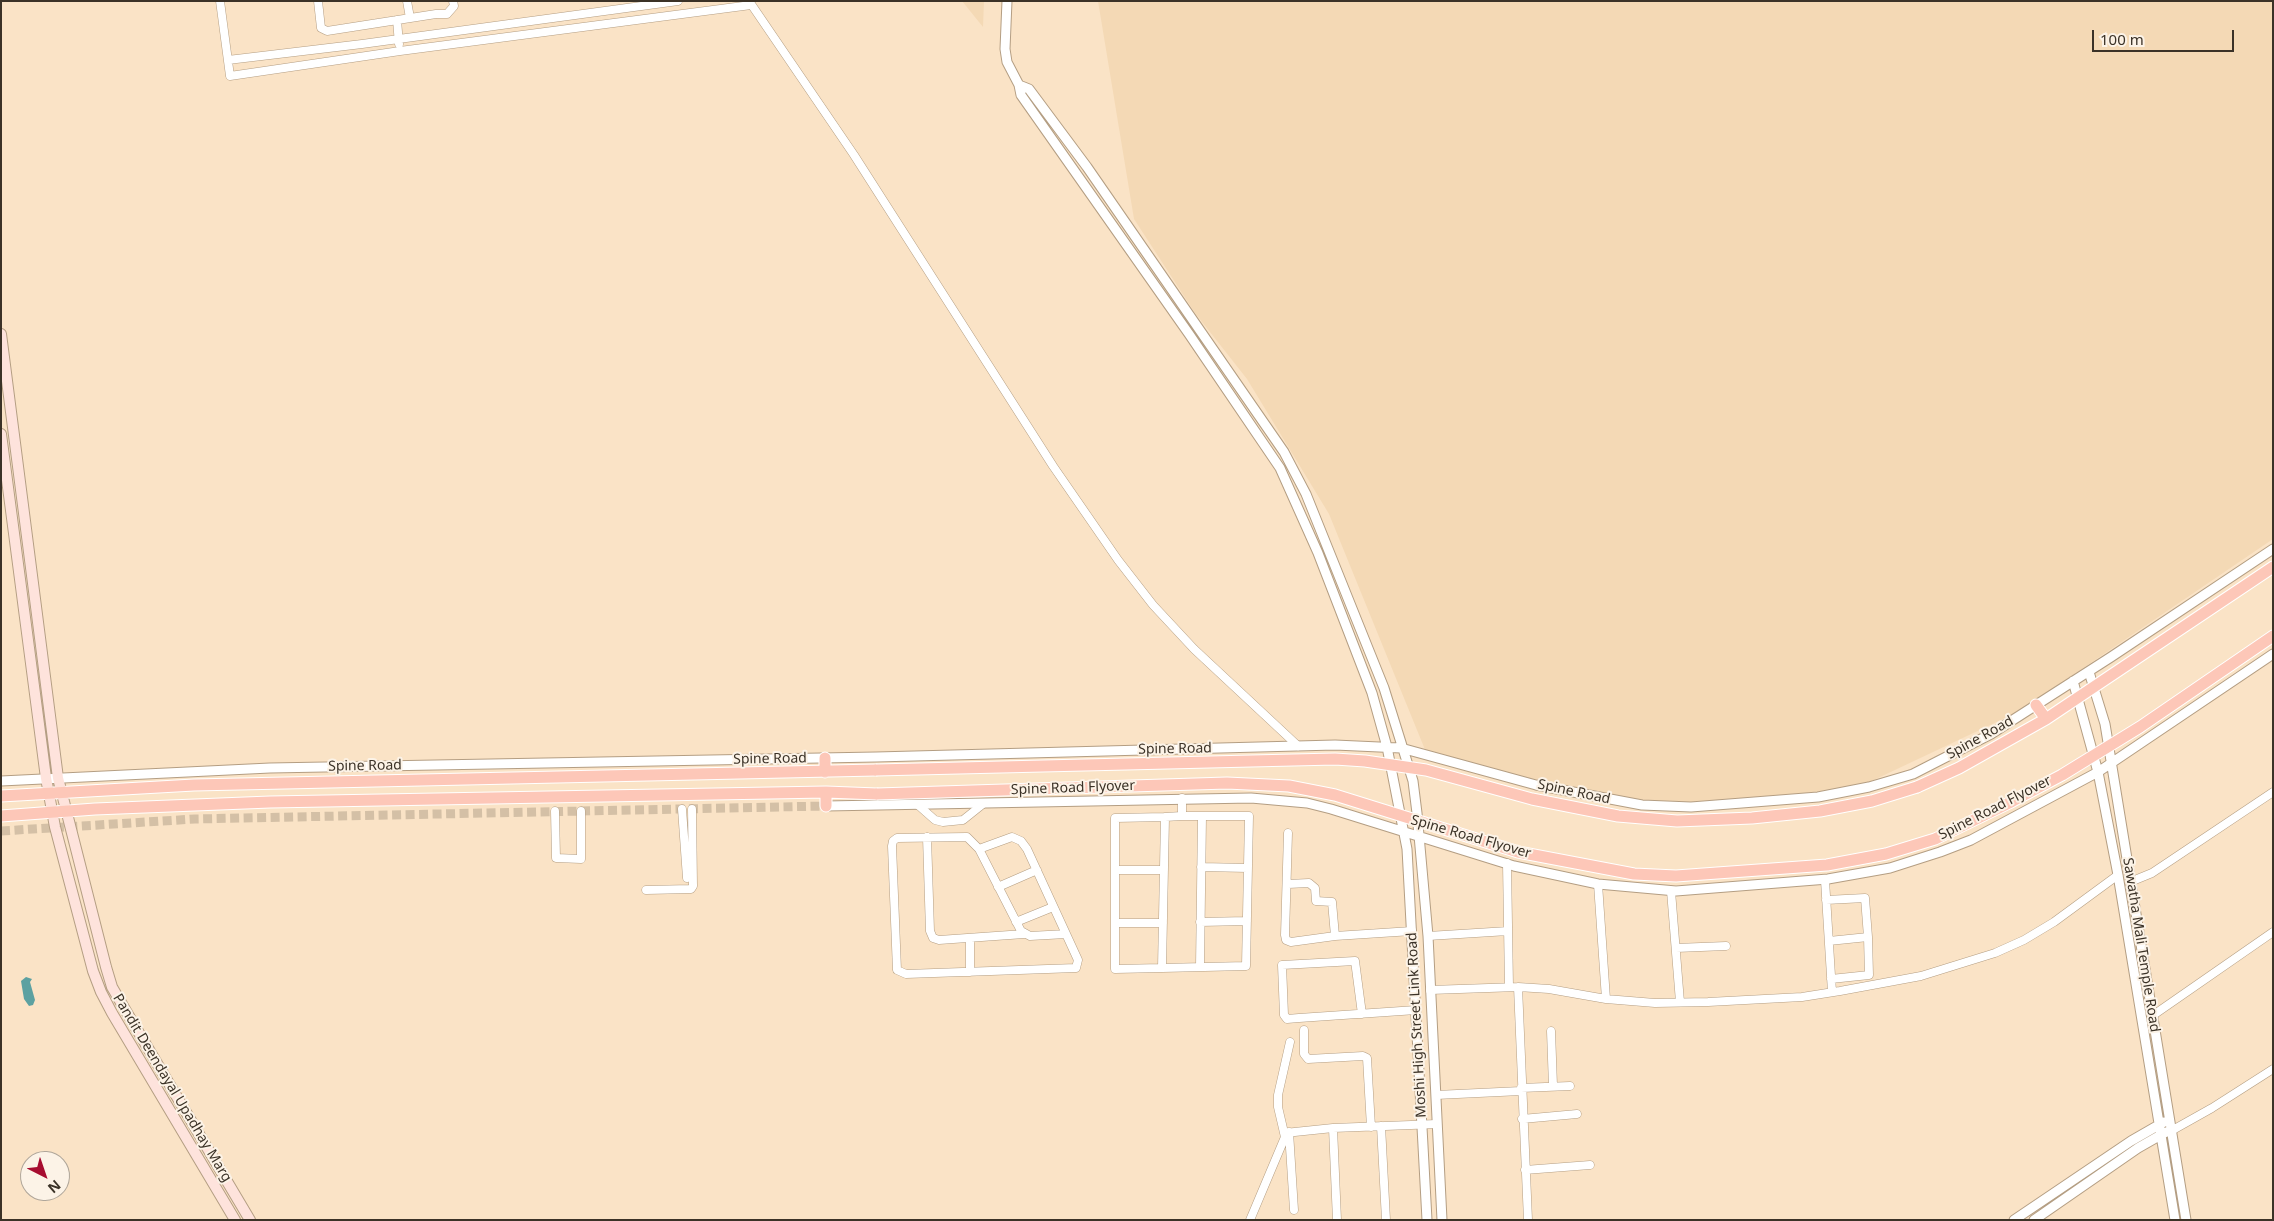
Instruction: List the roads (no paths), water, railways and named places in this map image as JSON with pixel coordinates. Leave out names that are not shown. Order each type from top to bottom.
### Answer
[{"type":"main road","name":"Pandit Deendayal Upadhay Marg","points":[[1,334],[58,778],[112,987],[250,1220]]},
{"type":"main road","name":"Pandit Deendayal Upadhay Marg","points":[[1,434],[46,778],[53,812],[101,992],[235,1220]]},
{"type":"main road","points":[[2080,698],[2273,567]]},
{"type":"main road","points":[[2094,755],[2273,636]]},
{"type":"main road","name":"Spine Road Flyover","points":[[825,772],[1335,760],[1365,761],[1426,770],[1532,799],[1618,816],[1677,821],[1752,818],[1820,811],[1872,801],[1917,787],[1959,768],[2046,720],[2080,698]]},
{"type":"main road","points":[[2036,705],[2046,720]]},
{"type":"main road","name":"Spine Road Flyover","points":[[826,792],[877,794],[1227,783],[1289,786],[1335,796],[1518,852],[1634,874],[1676,876],[1827,865],[1886,854],[1943,836],[2011,802],[2094,755]]},
{"type":"main road","points":[[825,758],[825,772]]},
{"type":"main road","name":"Spine Road","points":[[1,796],[62,791],[270,782],[825,772]]},
{"type":"main road","points":[[1,816],[270,802],[826,792],[826,806]]},
{"type":"street","points":[[220,1],[230,76],[750,3],[854,155],[1053,466],[1118,560],[1153,605],[1194,649],[1298,746]]},
{"type":"street","points":[[318,1],[321,28],[324,31],[447,14],[454,6],[453,1]]},
{"type":"street","points":[[407,1],[410,18]]},
{"type":"street","points":[[228,60],[678,1]]},
{"type":"street","points":[[1007,1],[1005,49],[1007,62],[1020,85]]},
{"type":"street","points":[[397,20],[400,51]]},
{"type":"street","name":"Moshi High Street Link Road","points":[[1427,1220],[1407,849],[1387,747],[1372,693],[1343,614],[1280,468],[1021,95],[1020,85],[1029,89],[1174,291],[1272,432],[1295,472],[1384,688],[1413,781],[1428,936],[1442,1220]]},
{"type":"street","points":[[1164,299],[1174,291]]},
{"type":"street","name":"Spine Road","points":[[1,781],[270,768],[825,758],[1298,746],[1402,748],[1553,789],[1642,806],[1691,807],[1818,797],[1869,787],[1913,774],[1951,755],[2089,672],[2273,548]]},
{"type":"street","points":[[826,806],[1251,798],[1307,803],[1507,863],[1598,884],[1671,890],[1825,880],[1890,868],[1970,840],[2098,772],[2273,654]]},
{"type":"street","name":"Sawatha Mali Temple Road","points":[[2089,672],[2109,746],[2186,1220]]},
{"type":"street","name":"Sawatha Mali Temple Road","points":[[2073,681],[2080,698],[2098,772],[2118,875],[2175,1220]]},
{"type":"street","points":[[2130,882],[2152,873],[2273,792]]},
{"type":"street","points":[[1182,798],[1182,816]]},
{"type":"street","points":[[918,805],[935,820],[951,821],[969,816],[982,804]]},
{"type":"street","points":[[682,809],[687,878]]},
{"type":"street","points":[[646,890],[691,889],[693,886],[692,809]]},
{"type":"street","points":[[555,812],[556,858],[581,859],[581,811]]},
{"type":"street","points":[[1182,816],[1249,816],[1246,966],[1115,968],[1115,818],[1182,816]]},
{"type":"street","points":[[1200,967],[1202,816]]},
{"type":"street","points":[[1162,968],[1165,817]]},
{"type":"street","points":[[951,821],[951,836]]},
{"type":"street","points":[[1288,833],[1288,884],[1284,935],[1286,940],[1291,942],[1335,936],[1412,931]]},
{"type":"street","points":[[927,837],[930,931],[933,938],[939,940],[1024,934],[1030,936],[1066,934]]},
{"type":"street","points":[[979,849],[1012,837],[1017,839],[1027,849],[1078,960],[1076,968],[906,974],[897,970],[893,841],[897,838],[967,837],[979,849],[1024,934]]},
{"type":"street","points":[[1507,863],[1508,931],[1514,987],[1528,1220]]},
{"type":"street","points":[[1201,867],[1248,868]]},
{"type":"street","points":[[998,887],[1037,870]]},
{"type":"street","points":[[1115,870],[1164,870]]},
{"type":"street","points":[[1430,990],[1514,987],[1549,989],[1606,999],[1680,1002],[1802,997],[1832,992],[1921,976],[1995,953],[2024,940],[2054,922],[2118,875]]},
{"type":"street","points":[[1825,880],[1832,992]]},
{"type":"street","points":[[1288,884],[1309,883],[1315,888],[1316,901],[1332,902],[1335,936]]},
{"type":"street","points":[[1598,884],[1606,999]]},
{"type":"street","points":[[1671,890],[1680,1002]]},
{"type":"street","points":[[1826,900],[1865,898],[1868,937],[1869,975],[1831,979]]},
{"type":"street","points":[[1016,922],[1053,907]]},
{"type":"street","points":[[1200,922],[1247,921]]},
{"type":"street","points":[[1115,923],[1163,923]]},
{"type":"street","points":[[1428,936],[1508,931]]},
{"type":"street","points":[[2152,1016],[2273,932]]},
{"type":"street","points":[[1829,941],[1868,937]]},
{"type":"street","points":[[970,938],[970,972]]},
{"type":"street","points":[[1676,948],[1726,946]]},
{"type":"street","points":[[1362,1014],[1355,961],[1282,965],[1284,1015],[1287,1019],[1362,1014],[1416,1010]]},
{"type":"street","points":[[1304,1030],[1304,1054],[1308,1059],[1363,1056],[1367,1058],[1371,1127]]},
{"type":"street","points":[[1551,1031],[1553,1086]]},
{"type":"street","points":[[1290,1042],[1278,1095],[1278,1107],[1287,1132],[1294,1210]]},
{"type":"street","points":[[2034,1220],[2161,1134],[2212,1108],[2273,1069]]},
{"type":"street","points":[[1436,1095],[1570,1086]]},
{"type":"street","points":[[1522,1120],[1577,1114]]},
{"type":"street","points":[[2014,1220],[2159,1123],[2169,1120]]},
{"type":"street","points":[[1287,1132],[1333,1128],[1437,1124]]},
{"type":"street","points":[[1381,1126],[1386,1220]]},
{"type":"street","points":[[1333,1128],[1337,1220]]},
{"type":"street","points":[[1250,1220],[1287,1132]]},
{"type":"street","points":[[1525,1170],[1590,1164]]},
{"type":"water","points":[[26,977],[32,979],[30,982],[35,1000],[33,1005],[29,1006],[24,999],[21,981]]},
{"type":"tunnel","points":[[1,831],[195,819],[826,806]]}]
